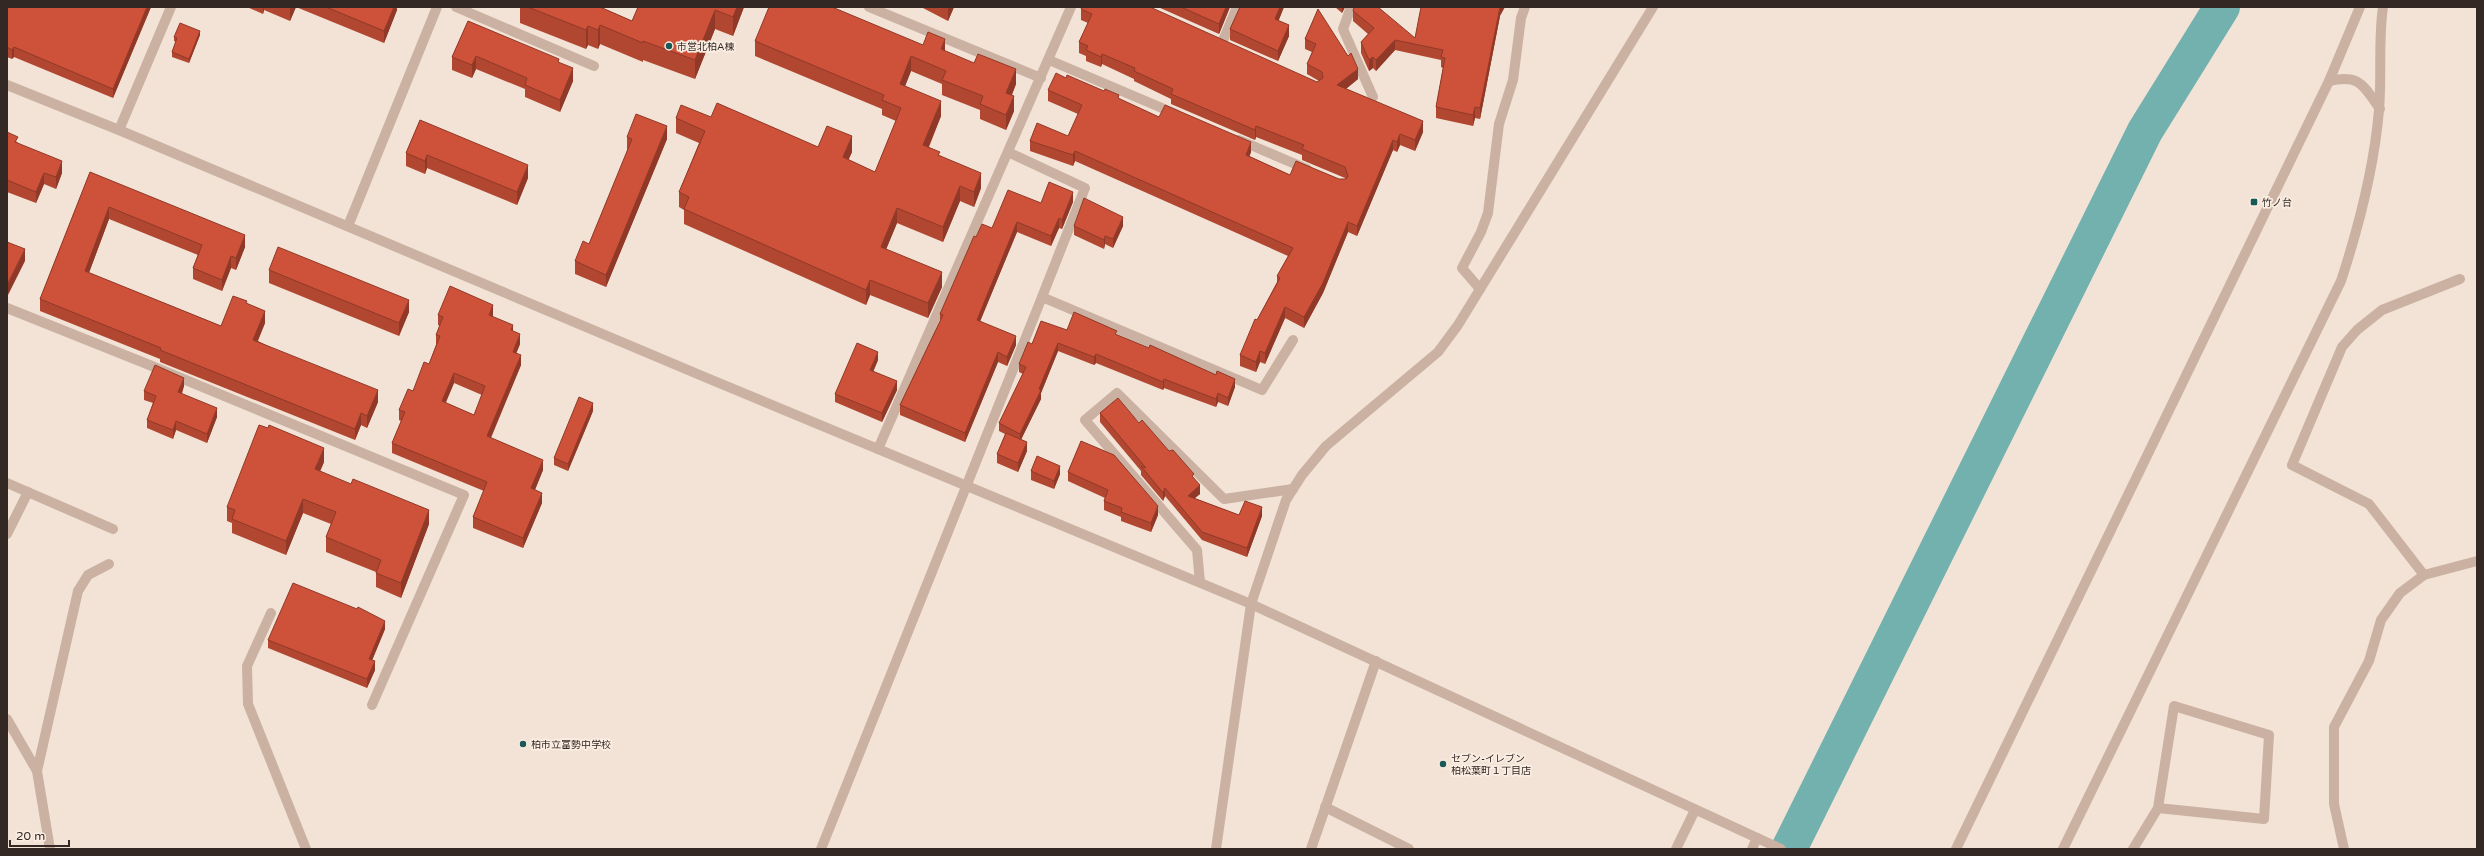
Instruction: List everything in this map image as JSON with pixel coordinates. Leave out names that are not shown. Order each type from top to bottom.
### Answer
[{"type":"street","points":[[119,130],[171,7]]},
{"type":"street","points":[[348,226],[437,7]]},
{"type":"street","points":[[456,7],[594,66]]},
{"type":"street","points":[[869,7],[1041,78]]},
{"type":"street","points":[[878,449],[1071,7]]},
{"type":"street","points":[[1221,43],[1237,7]]},
{"type":"street","points":[[1351,7],[1343,29],[1373,97]]},
{"type":"street","points":[[1480,289],[1462,268],[1481,232],[1488,213],[1499,124],[1513,80],[1521,18],[1525,7]]},
{"type":"street","points":[[1216,849],[1250,604],[1286,500],[1326,446],[1438,352],[1458,325],[1653,7]]},
{"type":"street","points":[[1956,849],[2328,81],[2360,7]]},
{"type":"street","points":[[2062,849],[2334,298],[2362,211],[2373,159],[2380,109],[2383,7]]},
{"type":"street","points":[[1049,60],[1188,119]]},
{"type":"street","points":[[2328,81],[2345,77],[2358,82],[2380,109]]},
{"type":"street","points":[[7,85],[119,130],[878,449],[1200,582],[1376,661],[1694,810],[1781,849]]},
{"type":"street","points":[[1232,137],[1320,174]]},
{"type":"street","points":[[821,849],[1085,188],[1008,152]]},
{"type":"street","points":[[2424,575],[2369,504],[2292,466],[2342,347],[2357,330],[2382,310],[2460,279]]},
{"type":"street","points":[[1042,297],[1262,390],[1293,340]]},
{"type":"street","points":[[7,308],[155,367],[464,495],[372,705]]},
{"type":"street","points":[[1200,582],[1197,550],[1085,420],[1118,393],[1224,499],[1293,489]]},
{"type":"street","points":[[7,483],[113,529]]},
{"type":"street","points":[[7,534],[28,492]]},
{"type":"street","points":[[2344,849],[2334,804],[2334,727],[2369,661],[2381,620],[2400,593],[2424,575],[2477,561]]},
{"type":"street","points":[[37,771],[78,591],[88,575],[109,564]]},
{"type":"street","points":[[271,613],[247,666],[248,704],[306,849]]},
{"type":"street","points":[[1311,849],[1376,661]]},
{"type":"street","points":[[2133,849],[2158,808],[2174,706],[2269,735],[2264,819],[2158,808]]},
{"type":"street","points":[[7,719],[37,771],[50,849]]},
{"type":"street","points":[[1325,807],[1409,849]]},
{"type":"street","points":[[1676,849],[1694,810]]},
{"type":"street","points":[[1752,849],[1757,838]]},
{"type":"building","points":[[7,7],[147,7],[113,89],[14,47],[12,50],[7,47]]},
{"type":"building","points":[[326,7],[394,7],[384,31]]},
{"type":"building","points":[[528,7],[600,7],[632,21],[638,7],[737,7],[733,17],[715,10],[695,60],[643,41],[643,43],[600,25],[598,30],[588,26],[586,30]]},
{"type":"building","points":[[769,7],[832,7],[923,45],[928,32],[945,39],[941,49],[974,63],[978,54],[1016,69],[1006,93],[1014,96],[1006,115],[980,104],[983,96],[942,80],[946,71],[911,56],[900,84],[941,101],[923,145],[940,152],[938,155],[981,173],[974,192],[960,186],[943,227],[897,208],[881,247],[942,272],[928,303],[870,280],[866,290],[684,209],[689,197],[679,192],[705,131],[676,118],[681,105],[711,117],[717,103],[818,147],[827,126],[852,136],[843,157],[875,172],[901,108],[882,100],[884,95],[755,41]]},
{"type":"building","points":[[1082,7],[1150,7],[1317,82],[1323,78],[1322,72],[1307,64],[1316,44],[1305,39],[1318,9],[1348,56],[1351,53],[1358,69],[1337,85],[1423,121],[1415,140],[1400,134],[1397,142],[1393,140],[1357,226],[1348,222],[1323,283],[1304,317],[1285,307],[1265,353],[1260,351],[1256,362],[1240,355],[1255,319],[1257,320],[1280,278],[1277,276],[1293,248],[1075,151],[1073,155],[1030,141],[1037,123],[1068,136],[1082,105],[1048,90],[1056,73],[1066,78],[1067,75],[1104,91],[1105,89],[1119,95],[1118,98],[1159,117],[1165,105],[1251,142],[1246,155],[1290,175],[1296,161],[1339,179],[1346,179],[1348,176],[1345,167],[1302,149],[1304,145],[1256,126],[1255,130],[1171,94],[1173,89],[1134,71],[1135,68],[1102,54],[1101,57],[1086,50],[1088,46],[1079,42],[1092,14],[1081,9]]},
{"type":"building","points":[[1181,7],[1226,7],[1219,24]]},
{"type":"building","points":[[1240,7],[1280,7],[1275,19],[1289,25],[1278,51],[1230,29]]},
{"type":"building","points":[[1354,7],[1378,7],[1415,38],[1421,7],[1500,7],[1480,108],[1475,107],[1473,115],[1436,107],[1445,58],[1441,57],[1443,50],[1395,40],[1376,60],[1373,57],[1369,60],[1361,42],[1374,28],[1353,11]]},
{"type":"building","points":[[468,21],[559,59],[558,62],[573,68],[560,100],[525,85],[527,78],[476,56],[472,65],[452,57]]},
{"type":"building","points":[[180,23],[200,31],[189,59],[172,52],[177,38],[174,37]]},
{"type":"building","points":[[636,114],[667,126],[606,275],[575,261],[583,241],[589,244],[632,139],[627,137]]},
{"type":"building","points":[[420,120],[528,165],[517,192],[427,155],[425,161],[406,153]]},
{"type":"building","points":[[7,132],[18,137],[15,142],[62,161],[56,177],[44,173],[36,192],[7,180]]},
{"type":"building","points":[[90,172],[245,235],[236,258],[231,256],[222,280],[193,268],[202,245],[109,207],[85,271],[221,326],[233,296],[247,301],[246,303],[265,311],[253,340],[378,390],[367,416],[361,413],[355,429],[160,350],[161,348],[40,299]]},
{"type":"building","points":[[1049,182],[1073,192],[1062,220],[1059,218],[1051,236],[1017,222],[977,320],[1016,336],[1007,357],[998,352],[965,433],[900,405],[943,315],[940,314],[974,236],[976,237],[982,224],[992,228],[1008,190],[1041,203]]},
{"type":"building","points":[[1084,198],[1123,217],[1113,239],[1105,236],[1104,240],[1074,226]]},
{"type":"building","points":[[7,242],[25,249],[7,285]]},
{"type":"building","points":[[278,247],[409,300],[399,323],[269,270]]},
{"type":"building","points":[[450,286],[493,305],[489,315],[513,325],[511,330],[520,334],[513,352],[521,355],[487,436],[543,460],[531,488],[542,493],[523,538],[473,517],[487,482],[392,443],[405,412],[399,410],[408,389],[413,391],[424,362],[429,364],[440,336],[436,335],[443,317],[438,315]],"holes":[[[454,373],[485,386],[474,415],[442,401]]]},
{"type":"building","points":[[1074,312],[1117,331],[1115,334],[1149,348],[1150,345],[1216,375],[1217,371],[1235,379],[1228,398],[1218,393],[1216,399],[1164,379],[1163,382],[1096,354],[1094,357],[1058,343],[1039,389],[1041,390],[1020,434],[999,423],[1026,367],[1019,364],[1028,342],[1032,344],[1041,321],[1067,330]]},
{"type":"building","points":[[857,343],[878,352],[870,370],[897,381],[882,413],[835,394]]},
{"type":"building","points":[[155,365],[184,378],[178,392],[217,408],[207,434],[176,421],[173,430],[147,420],[156,396],[144,391]]},
{"type":"building","points":[[579,397],[593,403],[568,464],[554,458]]},
{"type":"building","points":[[1118,398],[1139,423],[1142,420],[1169,451],[1173,450],[1194,474],[1192,476],[1200,485],[1188,496],[1239,515],[1245,501],[1262,507],[1247,548],[1202,532],[1165,488],[1163,493],[1141,466],[1146,468],[1100,413]]},
{"type":"building","points":[[259,425],[268,428],[269,425],[324,448],[315,469],[351,484],[353,479],[429,510],[401,583],[376,573],[381,560],[326,537],[336,512],[303,499],[286,541],[232,519],[235,510],[227,507]]},
{"type":"building","points":[[1006,433],[1027,442],[1018,463],[997,454]]},
{"type":"building","points":[[1081,441],[1114,455],[1158,506],[1151,523],[1121,512],[1122,508],[1104,501],[1108,490],[1068,472]]},
{"type":"building","points":[[1037,456],[1060,466],[1054,481],[1031,471]]},
{"type":"building","points":[[293,583],[357,609],[358,607],[385,621],[369,659],[375,661],[367,679],[268,640]]},
{"type":"waterway","points":[[1789,849],[2145,131],[2222,7]]},
{"type":"place","name":"市営北柏A棟","points":[[669,46]]},
{"type":"place","name":"竹ノ台","points":[[2254,202]]},
{"type":"place","name":"柏市立富勢中学校","points":[[523,744]]},
{"type":"place","name":"セブン-イレブン 柏松葉町１丁目店","points":[[1443,764]]}]
